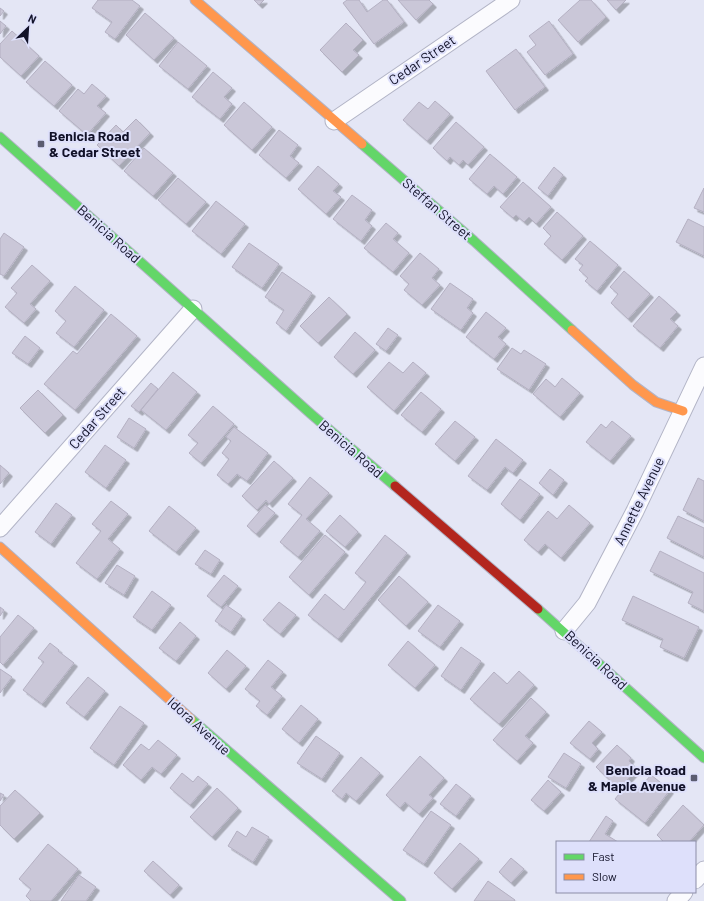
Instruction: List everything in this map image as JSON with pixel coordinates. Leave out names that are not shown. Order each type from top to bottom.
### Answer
[{"type":"street","name":"Steffan Street","points":[[195,0],[474,241],[633,385],[656,402],[682,411]]},
{"type":"street","name":"Cedar Street","points":[[334,120],[510,0]]},
{"type":"street","name":"Benicia Road","points":[[0,137],[316,419],[564,631],[704,758]]},
{"type":"street","name":"Cedar Street","points":[[0,528],[193,309]]},
{"type":"street","name":"Annette Avenue","points":[[564,631],[587,603],[635,511],[704,366]]},
{"type":"street","name":"Idora Avenue","points":[[0,547],[230,754],[401,901]]},
{"type":"street","points":[[696,879],[704,870]]},
{"type":"street","points":[[676,901],[683,893]]},
{"type":"building","points":[[98,0],[132,0],[140,6],[115,39],[105,32],[112,22],[92,8]]},
{"type":"building","points":[[254,0],[264,0],[259,5]]},
{"type":"building","points":[[347,0],[359,0],[367,12],[383,0],[387,0],[404,22],[374,44],[343,3]]},
{"type":"building","points":[[398,0],[429,0],[433,4],[416,20]]},
{"type":"building","points":[[580,0],[591,0],[606,17],[578,42],[558,20]]},
{"type":"building","points":[[607,0],[626,0],[616,10]]},
{"type":"building","points":[[0,8],[4,11],[0,16]]},
{"type":"building","points":[[145,13],[174,38],[154,60],[126,35]]},
{"type":"building","points":[[0,21],[6,26],[0,34]]},
{"type":"building","points":[[549,21],[573,54],[545,75],[527,52],[536,45],[529,36]]},
{"type":"building","points":[[346,23],[363,40],[353,50],[359,55],[342,72],[320,50]]},
{"type":"building","points":[[12,31],[39,56],[21,76],[0,57],[0,44]]},
{"type":"building","points":[[178,42],[207,66],[188,89],[159,66]]},
{"type":"building","points":[[516,49],[545,87],[515,110],[486,71]]},
{"type":"building","points":[[45,61],[72,85],[54,106],[26,82]]},
{"type":"building","points":[[213,72],[232,88],[224,97],[232,104],[220,119],[192,97]]},
{"type":"building","points":[[92,84],[106,96],[97,106],[106,113],[87,135],[59,111],[78,89],[84,94]]},
{"type":"building","points":[[435,101],[450,114],[427,141],[403,120],[419,102],[428,109]]},
{"type":"building","points":[[244,102],[272,127],[252,150],[224,125]]},
{"type":"building","points":[[136,119],[150,133],[119,166],[97,145],[116,125],[123,132]]},
{"type":"building","points":[[456,122],[484,147],[468,165],[463,160],[459,165],[450,157],[447,161],[433,148]]},
{"type":"building","points":[[279,130],[298,145],[290,156],[299,163],[286,178],[259,155]]},
{"type":"building","points":[[144,148],[173,173],[153,196],[124,171]]},
{"type":"building","points":[[490,154],[517,177],[503,194],[494,186],[487,194],[469,179]]},
{"type":"building","points":[[318,166],[339,184],[333,191],[341,197],[326,214],[298,189]]},
{"type":"building","points":[[554,167],[563,175],[548,196],[538,188]]},
{"type":"building","points":[[178,178],[206,202],[186,224],[158,200]]},
{"type":"building","points":[[523,182],[551,207],[536,224],[529,217],[524,222],[516,215],[513,218],[500,207]]},
{"type":"building","points":[[704,188],[704,212],[694,208]]},
{"type":"building","points":[[352,195],[372,210],[365,220],[372,226],[361,241],[333,219]]},
{"type":"building","points":[[216,201],[245,224],[221,254],[192,231]]},
{"type":"building","points":[[557,212],[583,236],[562,260],[544,244],[551,236],[543,228]]},
{"type":"building","points":[[688,219],[704,227],[704,256],[676,242]]},
{"type":"building","points":[[386,223],[398,233],[393,239],[409,253],[393,272],[364,248]]},
{"type":"building","points":[[4,233],[24,247],[4,276],[0,274],[0,239]]},
{"type":"building","points":[[590,241],[618,265],[597,291],[585,281],[588,278],[579,270],[583,265],[575,259]]},
{"type":"building","points":[[249,243],[279,264],[262,288],[232,267]]},
{"type":"building","points":[[420,253],[439,269],[432,278],[440,285],[422,305],[404,290],[409,284],[400,276]]},
{"type":"building","points":[[32,265],[50,281],[30,304],[36,309],[24,323],[5,307],[17,293],[11,288]]},
{"type":"building","points":[[624,271],[650,294],[628,319],[611,303],[618,294],[610,287]]},
{"type":"building","points":[[282,272],[312,293],[286,331],[276,323],[284,310],[265,297]]},
{"type":"building","points":[[450,283],[473,299],[467,308],[473,313],[461,330],[431,309]]},
{"type":"building","points":[[75,286],[104,310],[74,347],[56,333],[66,321],[55,311]]},
{"type":"building","points":[[659,296],[677,312],[670,319],[678,326],[660,348],[633,326]]},
{"type":"building","points":[[329,297],[347,314],[318,343],[300,326]]},
{"type":"building","points":[[486,312],[506,328],[498,337],[506,344],[494,359],[466,337]]},
{"type":"building","points":[[111,314],[137,336],[75,410],[44,384],[73,351],[77,354]]},
{"type":"building","points":[[388,328],[398,335],[386,351],[376,344]]},
{"type":"building","points":[[355,332],[375,350],[353,374],[334,357]]},
{"type":"building","points":[[25,336],[40,348],[28,364],[12,353]]},
{"type":"building","points":[[512,348],[521,354],[524,350],[546,364],[529,390],[497,369]]},
{"type":"building","points":[[389,362],[403,373],[413,362],[426,373],[394,411],[367,387]]},
{"type":"building","points":[[173,372],[197,392],[166,430],[141,410]]},
{"type":"building","points":[[562,378],[580,393],[560,417],[533,394],[546,379],[555,387]]},
{"type":"building","points":[[151,383],[158,389],[139,412],[131,406]]},
{"type":"building","points":[[38,390],[63,415],[45,433],[20,408]]},
{"type":"building","points":[[421,392],[441,409],[422,432],[401,415]]},
{"type":"building","points":[[213,406],[234,424],[201,463],[189,453],[198,443],[188,435]]},
{"type":"building","points":[[129,418],[146,429],[134,448],[117,437]]},
{"type":"building","points":[[455,421],[475,437],[455,461],[435,444]]},
{"type":"building","points":[[612,421],[631,436],[610,461],[586,442],[601,424],[606,428]]},
{"type":"building","points":[[234,427],[268,453],[247,481],[237,474],[228,484],[217,475],[229,459],[222,453],[231,441],[226,437]]},
{"type":"building","points":[[496,439],[523,460],[513,473],[505,467],[487,490],[468,476]]},
{"type":"building","points":[[105,445],[126,460],[106,488],[85,472]]},
{"type":"building","points":[[274,461],[293,478],[269,504],[266,500],[257,510],[242,496]]},
{"type":"building","points":[[0,465],[9,473],[0,484]]},
{"type":"building","points":[[550,469],[564,480],[553,495],[539,483]]},
{"type":"building","points":[[310,477],[329,493],[306,519],[320,531],[298,557],[280,542],[302,515],[288,504]]},
{"type":"building","points":[[698,478],[704,481],[704,521],[683,510]]},
{"type":"building","points":[[520,479],[540,494],[520,520],[501,504]]},
{"type":"building","points":[[111,501],[128,514],[108,539],[120,549],[97,579],[76,563],[101,531],[92,524]]},
{"type":"building","points":[[56,503],[72,515],[51,544],[35,532]]},
{"type":"building","points":[[265,505],[275,513],[256,534],[247,526]]},
{"type":"building","points":[[569,505],[590,523],[561,558],[545,544],[538,552],[524,540],[548,511],[557,519]]},
{"type":"building","points":[[169,506],[196,528],[176,552],[149,531]]},
{"type":"building","points":[[340,515],[358,532],[345,547],[326,531]]},
{"type":"building","points":[[678,516],[704,528],[704,557],[667,538]]},
{"type":"building","points":[[325,535],[345,552],[309,595],[289,577]]},
{"type":"building","points":[[385,535],[407,553],[338,639],[308,615],[325,594],[344,610],[366,582],[355,573]]},
{"type":"building","points":[[205,550],[220,560],[211,574],[195,564]]},
{"type":"building","points":[[660,551],[704,573],[704,611],[688,603],[693,592],[650,571]]},
{"type":"building","points":[[117,565],[135,576],[124,595],[105,583]]},
{"type":"building","points":[[224,575],[238,586],[221,607],[207,596]]},
{"type":"building","points":[[399,576],[428,602],[406,626],[378,600]]},
{"type":"building","points":[[152,591],[171,605],[152,630],[133,617]]},
{"type":"building","points":[[633,596],[699,627],[684,658],[660,647],[663,639],[622,620]]},
{"type":"building","points":[[279,602],[296,615],[280,634],[263,620]]},
{"type":"building","points":[[226,605],[242,616],[231,632],[215,621]]},
{"type":"building","points":[[438,605],[460,621],[440,647],[418,631]]},
{"type":"building","points":[[0,607],[4,610],[0,616]]},
{"type":"building","points":[[18,615],[34,628],[3,665],[0,662],[0,637]]},
{"type":"building","points":[[180,622],[196,636],[176,661],[159,648]]},
{"type":"building","points":[[408,641],[435,665],[415,688],[388,665]]},
{"type":"building","points":[[50,643],[74,663],[42,704],[23,690],[44,662],[38,658]]},
{"type":"building","points":[[461,647],[481,661],[461,690],[441,676]]},
{"type":"building","points":[[227,650],[246,666],[226,689],[208,673]]},
{"type":"building","points":[[268,660],[283,672],[271,687],[282,696],[267,715],[256,706],[260,701],[245,689]]},
{"type":"building","points":[[0,669],[12,677],[0,693]]},
{"type":"building","points":[[519,671],[534,685],[499,724],[470,699],[494,672],[507,684]]},
{"type":"building","points":[[88,677],[105,691],[84,717],[66,703]]},
{"type":"building","points":[[531,698],[546,712],[525,736],[533,743],[517,761],[493,740]]},
{"type":"building","points":[[301,705],[318,719],[299,743],[282,729]]},
{"type":"building","points":[[120,706],[144,723],[114,765],[90,748]]},
{"type":"building","points":[[589,721],[602,732],[592,743],[598,749],[590,759],[570,743]]},
{"type":"building","points":[[316,736],[340,753],[322,779],[297,763]]},
{"type":"building","points":[[158,740],[177,755],[161,774],[152,767],[141,780],[123,765],[141,744],[149,750]]},
{"type":"building","points":[[617,745],[631,758],[629,761],[637,769],[619,789],[596,767]]},
{"type":"building","points":[[564,753],[581,764],[566,788],[548,777]]},
{"type":"building","points":[[420,756],[444,778],[429,795],[433,798],[419,814],[405,802],[400,808],[386,795]]},
{"type":"building","points":[[361,757],[380,773],[356,801],[346,793],[342,799],[332,791]]},
{"type":"building","points":[[182,773],[193,782],[198,776],[208,784],[190,805],[170,788]]},
{"type":"building","points":[[651,775],[670,790],[645,823],[615,799],[628,783],[637,791]]},
{"type":"building","points":[[548,780],[561,792],[544,811],[531,800]]},
{"type":"building","points":[[456,784],[471,796],[456,816],[440,804]]},
{"type":"building","points":[[217,788],[238,808],[212,837],[190,817]]},
{"type":"building","points":[[15,790],[40,813],[14,839],[0,825],[0,806]]},
{"type":"building","points":[[0,793],[4,795],[0,801]]},
{"type":"building","points":[[683,805],[704,825],[690,841],[663,841],[657,835]]},
{"type":"building","points":[[431,811],[451,825],[424,864],[403,850]]},
{"type":"building","points":[[606,816],[613,821],[605,834],[616,841],[590,841]]},
{"type":"building","points":[[252,827],[269,837],[253,862],[228,846],[237,831],[246,837]]},
{"type":"building","points":[[460,843],[479,859],[452,889],[434,873]]},
{"type":"building","points":[[48,844],[78,869],[51,901],[31,901],[26,896],[31,889],[19,879]]},
{"type":"building","points":[[511,858],[524,869],[511,883],[499,872]]},
{"type":"building","points":[[153,861],[179,885],[170,895],[144,871]]},
{"type":"building","points":[[79,875],[96,887],[86,901],[61,901]]},
{"type":"building","points":[[488,881],[515,900],[474,901]]},
{"type":"traffic: fast","points":[[0,137],[311,414],[395,486]]},
{"type":"traffic: fast","points":[[362,144],[474,241],[572,330]]},
{"type":"traffic: fast","points":[[538,609],[704,758]]},
{"type":"traffic: fast","points":[[191,719],[401,901]]},
{"type":"traffic: slow","points":[[195,0],[362,144]]},
{"type":"traffic: slow","points":[[572,330],[633,385],[656,402],[683,411]]},
{"type":"traffic: slow","points":[[0,547],[191,719]]},
{"type":"traffic: jam","points":[[395,486],[538,609]]},
{"type":"place","name":"Benicia Road & Cedar Street","points":[[41,144]]},
{"type":"place","name":"Benicia Road & Maple Avenue","points":[[694,778]]}]
